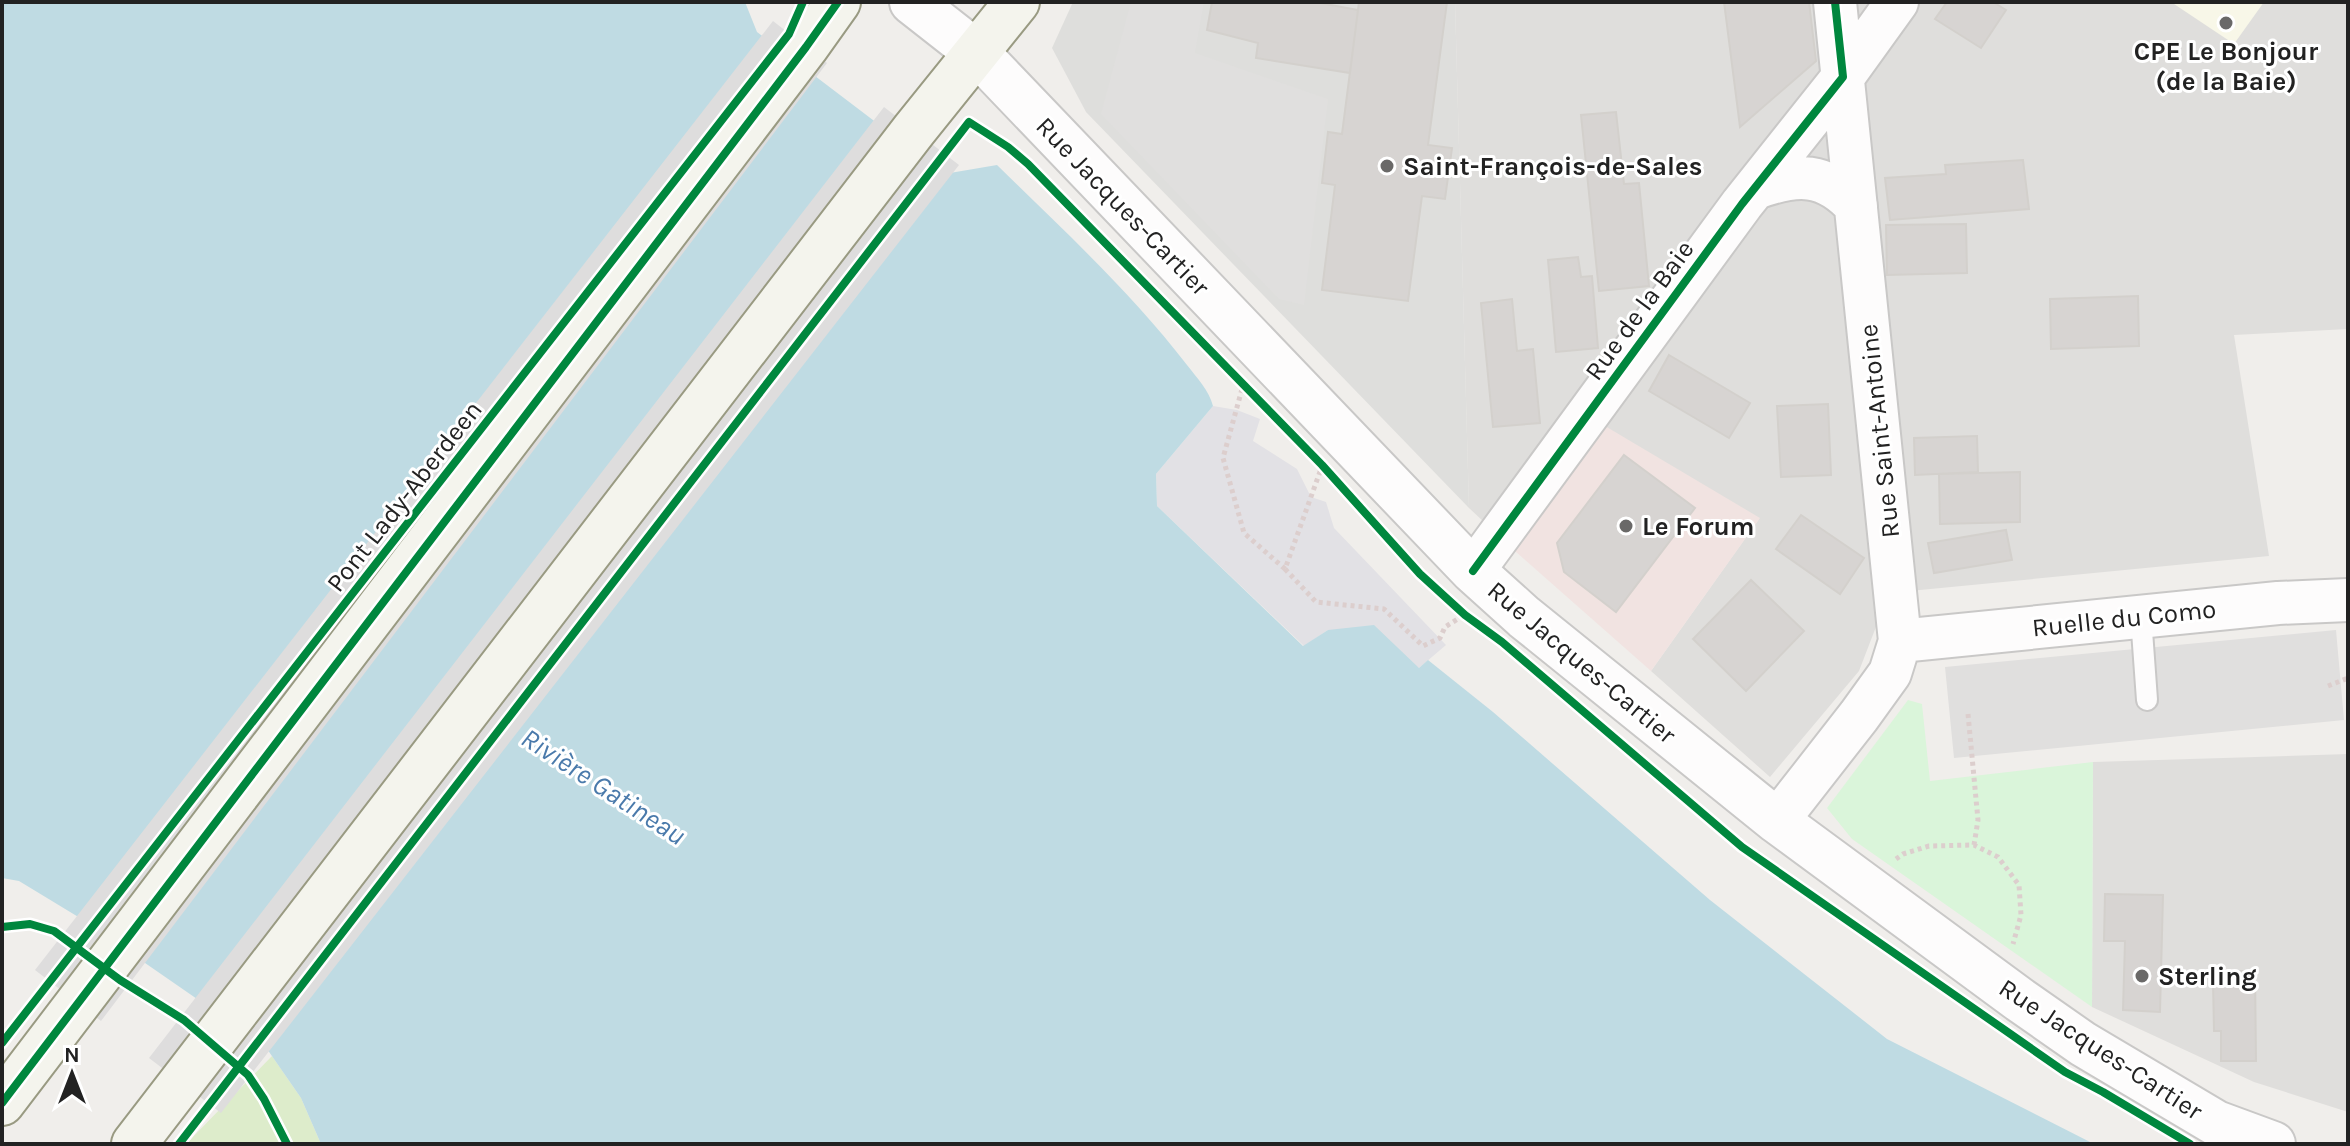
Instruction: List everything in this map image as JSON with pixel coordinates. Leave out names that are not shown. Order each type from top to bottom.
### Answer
[{"type":"main road","name":"Pont Lady-Aberdeen","points":[[2,1103],[838,2]]},
{"type":"main road","points":[[134,1144],[914,130],[1017,2]]},
{"type":"street","name":"Rue Jacques-Cartier","points":[[912,2],[977,53],[1463,588],[1524,617],[1777,821],[2083,1044],[2216,1123],[2273,1144]]},
{"type":"street","name":"Rue Saint-Antoine","points":[[1777,821],[1890,673],[1900,641],[1835,2]]},
{"type":"street","name":"Rue de la Baie","points":[[1463,588],[1756,188],[1897,2]]},
{"type":"street","points":[[1756,188],[1777,180],[1809,179],[1834,186],[1856,206]]},
{"type":"street","name":"Ruelle du Como","points":[[1900,641],[2278,603],[2348,600]]},
{"type":"lane","points":[[2141,617],[2147,700]]},
{"type":"path","points":[[1244,384],[1223,458],[1244,533],[1316,602],[1384,609],[1423,646],[1440,638],[1445,627],[1465,615]]},
{"type":"path","points":[[1244,384],[1253,394]]},
{"type":"path","points":[[1313,455],[1332,476]]},
{"type":"path","points":[[1285,569],[1316,480]]},
{"type":"path","points":[[1463,588],[1465,615],[1477,624]]},
{"type":"path","points":[[2328,686],[2348,678]]},
{"type":"path","points":[[1968,714],[1978,820],[1974,845]]},
{"type":"path","points":[[1893,861],[1903,854],[1929,846],[1974,845],[1998,857],[2019,885],[2021,915],[2009,956]]},
{"type":"shaded area","points":[[1073,2],[1455,2],[1469,508],[1086,112],[1052,48]]},
{"type":"shaded area","points":[[1131,2],[1204,2],[1195,53],[1328,99],[1304,305],[1279,299],[1101,114]]},
{"type":"shaded area","points":[[1455,2],[2348,2],[2348,329],[2234,335],[2269,556],[1889,593],[1859,671],[1770,777],[1651,671],[1759,519],[1605,427],[1515,551],[1469,508]]},
{"type":"shaded area","name":"CPE Le Bonjour (de la Baie)","points":[[2171,2],[2264,2],[2234,44]]},
{"type":"shaded area","points":[[1213,406],[1237,410],[1260,419],[1253,441],[1297,469],[1311,497],[1326,502],[1334,528],[1446,645],[1419,668],[1328,630],[1304,646],[1157,506],[1156,474]]},
{"type":"shaded area","points":[[1605,426],[1760,518],[1651,671],[1515,551]]},
{"type":"shaded area","points":[[2336,630],[2344,720],[1954,758],[1945,667]]},
{"type":"shaded area","points":[[2348,754],[2348,1112],[2254,1082],[2092,1007],[2093,762]]},
{"type":"green space","points":[[1908,700],[1922,704],[1930,781],[2093,762],[2092,1007],[1852,839],[1827,808]]},
{"type":"green space","points":[[272,1056],[301,1098],[321,1144],[186,1144]]},
{"type":"water","name":"Rivière Gatineau","points":[[2,2],[745,2],[757,32],[944,174],[997,165],[1143,312],[1202,384],[1213,406],[1156,474],[1157,506],[1303,646],[1328,630],[1374,625],[1419,668],[1428,660],[1493,712],[1710,900],[1887,1039],[2094,1144],[321,1144],[301,1098],[265,1046],[80,918],[19,881],[2,878]]},
{"type":"pier","points":[[773,21],[827,63],[101,1021],[35,970]]},
{"type":"pier","points":[[884,107],[959,165],[221,1113],[149,1058]]},
{"type":"building","points":[[1212,2],[1315,2],[1358,10],[1350,73],[1256,58],[1258,43],[1207,30]]},
{"type":"building","name":"Saint-François-de-Sales","points":[[1359,2],[1447,2],[1428,145],[1452,148],[1445,199],[1422,196],[1408,301],[1322,290],[1335,185],[1322,183],[1328,132],[1342,134]]},
{"type":"building","points":[[1724,2],[1809,2],[1816,61],[1740,127]]},
{"type":"building","points":[[1947,2],[1993,2],[2006,10],[1981,48],[1935,19]]},
{"type":"building","points":[[1616,112],[1624,184],[1639,183],[1649,286],[1599,291],[1581,115]]},
{"type":"building","points":[[2023,160],[2029,209],[1890,220],[1885,178],[1946,174],[1945,165]]},
{"type":"building","points":[[1966,224],[1967,273],[1887,275],[1886,225]]},
{"type":"building","points":[[1578,257],[1581,277],[1592,276],[1598,348],[1556,352],[1548,260]]},
{"type":"building","points":[[2138,296],[2139,346],[2051,349],[2050,299]]},
{"type":"building","points":[[1512,299],[1517,351],[1533,349],[1540,423],[1493,427],[1481,303]]},
{"type":"building","points":[[1669,355],[1750,403],[1729,438],[1649,391]]},
{"type":"building","points":[[1828,404],[1831,475],[1781,477],[1777,406]]},
{"type":"building","points":[[1977,436],[1978,472],[1915,475],[1914,438]]},
{"type":"building","name":"Le Forum","points":[[1624,455],[1695,508],[1616,612],[1564,572],[1557,543]]},
{"type":"building","points":[[2020,472],[2020,522],[1940,524],[1939,474]]},
{"type":"building","points":[[1801,515],[1864,558],[1840,594],[1776,549]]},
{"type":"building","points":[[2006,530],[2012,560],[1934,573],[1928,543]]},
{"type":"building","points":[[1751,580],[1804,631],[1746,691],[1693,639]]},
{"type":"building","name":"Sterling","points":[[2105,894],[2163,895],[2160,1012],[2123,1010],[2125,941],[2104,941]]},
{"type":"building","points":[[2222,971],[2255,971],[2256,1061],[2221,1061],[2221,1031],[2214,1031],[2213,981],[2223,981]]},
{"type":"cycle path","points":[[2,1043],[789,34],[803,2]]},
{"type":"cycle path","points":[[2,1103],[838,2]]},
{"type":"cycle path","points":[[1473,571],[1742,204],[1843,77],[1835,2]]},
{"type":"cycle path","points":[[179,1144],[969,122],[1028,164],[1322,465],[1420,574],[1742,847],[2065,1072],[2190,1144]]},
{"type":"cycle path","points":[[2,927],[30,924],[54,931],[120,980],[184,1020],[248,1075],[287,1144]]},
{"type":"place","name":"CPE Le Bonjour (de la Baie)","points":[[2226,23]]},
{"type":"place","name":"Saint-François-de-Sales","points":[[1387,166]]},
{"type":"place","name":"Le Forum","points":[[1626,526]]},
{"type":"place","name":"Sterling","points":[[2142,976]]}]
